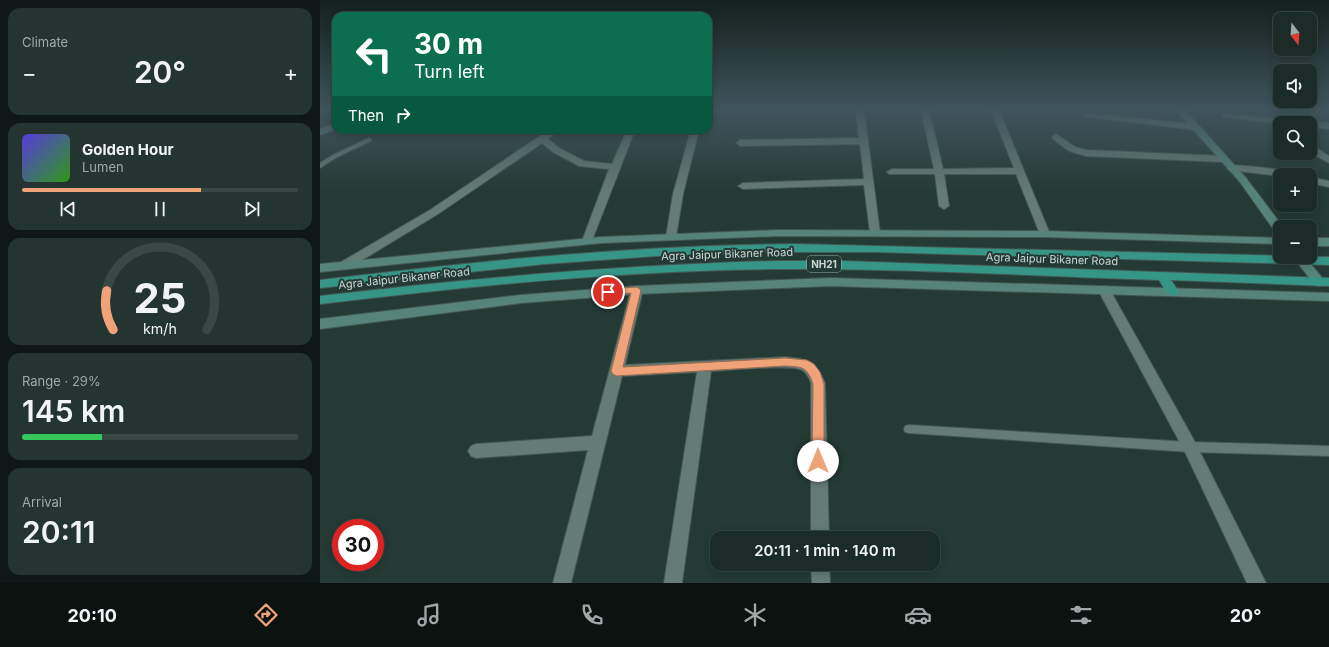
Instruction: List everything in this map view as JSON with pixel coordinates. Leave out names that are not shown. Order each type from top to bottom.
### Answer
[{"type":"highway","name":"Agra Jaipur Bikaner Road","points":[[320,284],[589,256],[691,250],[851,248],[1273,258]]},
{"type":"highway","name":"Agra Jaipur Bikaner Road","points":[[1317,261],[1329,262]]},
{"type":"highway","name":"Agra Jaipur Bikaner Road","points":[[320,300],[404,290],[581,275],[765,264],[843,264],[1324,282]]},
{"type":"highway","points":[[1162,276],[1173,292]]},
{"type":"street","points":[[345,265],[434,212],[545,137]]},
{"type":"street","points":[[587,241],[628,137]]},
{"type":"street","points":[[671,237],[678,194],[693,137]]},
{"type":"street","points":[[863,137],[874,233]]},
{"type":"street","points":[[931,137],[939,172],[944,206]]},
{"type":"street","points":[[1006,137],[1045,234]]},
{"type":"street","points":[[1056,137],[1072,149],[1086,153],[1224,159]]},
{"type":"street","points":[[1205,137],[1243,180],[1273,221]]},
{"type":"street","points":[[542,139],[556,150],[582,164],[615,167]]},
{"type":"street","points":[[740,143],[863,142]]},
{"type":"street","points":[[1317,153],[1329,160]]},
{"type":"street","points":[[1232,168],[1273,172]]},
{"type":"street","points":[[892,172],[1019,171]]},
{"type":"street","points":[[1317,181],[1329,184]]},
{"type":"street","points":[[743,186],[868,182]]},
{"type":"street","points":[[320,268],[587,241],[779,233],[1045,234],[1273,241]]},
{"type":"street","points":[[1317,242],[1329,242]]},
{"type":"street","points":[[1305,264],[1324,282]]},
{"type":"street","points":[[320,324],[522,299],[637,290],[831,282],[1329,297]]},
{"type":"street","points":[[562,583],[637,290]]},
{"type":"street","points":[[1104,290],[1190,448],[1258,583]]},
{"type":"street","points":[[616,371],[785,362],[804,363],[810,367],[814,372],[818,384],[820,531]]},
{"type":"street","points":[[673,583],[705,366]]},
{"type":"street","points":[[476,450],[598,442]]},
{"type":"street","points":[[820,571],[821,583]]},
{"type":"lane","points":[[320,166],[335,156],[369,140]]},
{"type":"lane","points":[[909,429],[1190,448],[1329,451]]},
{"type":"route","points":[[608,292],[637,290],[616,371],[785,362],[804,363],[810,367],[814,372],[818,384],[818,461]]}]
